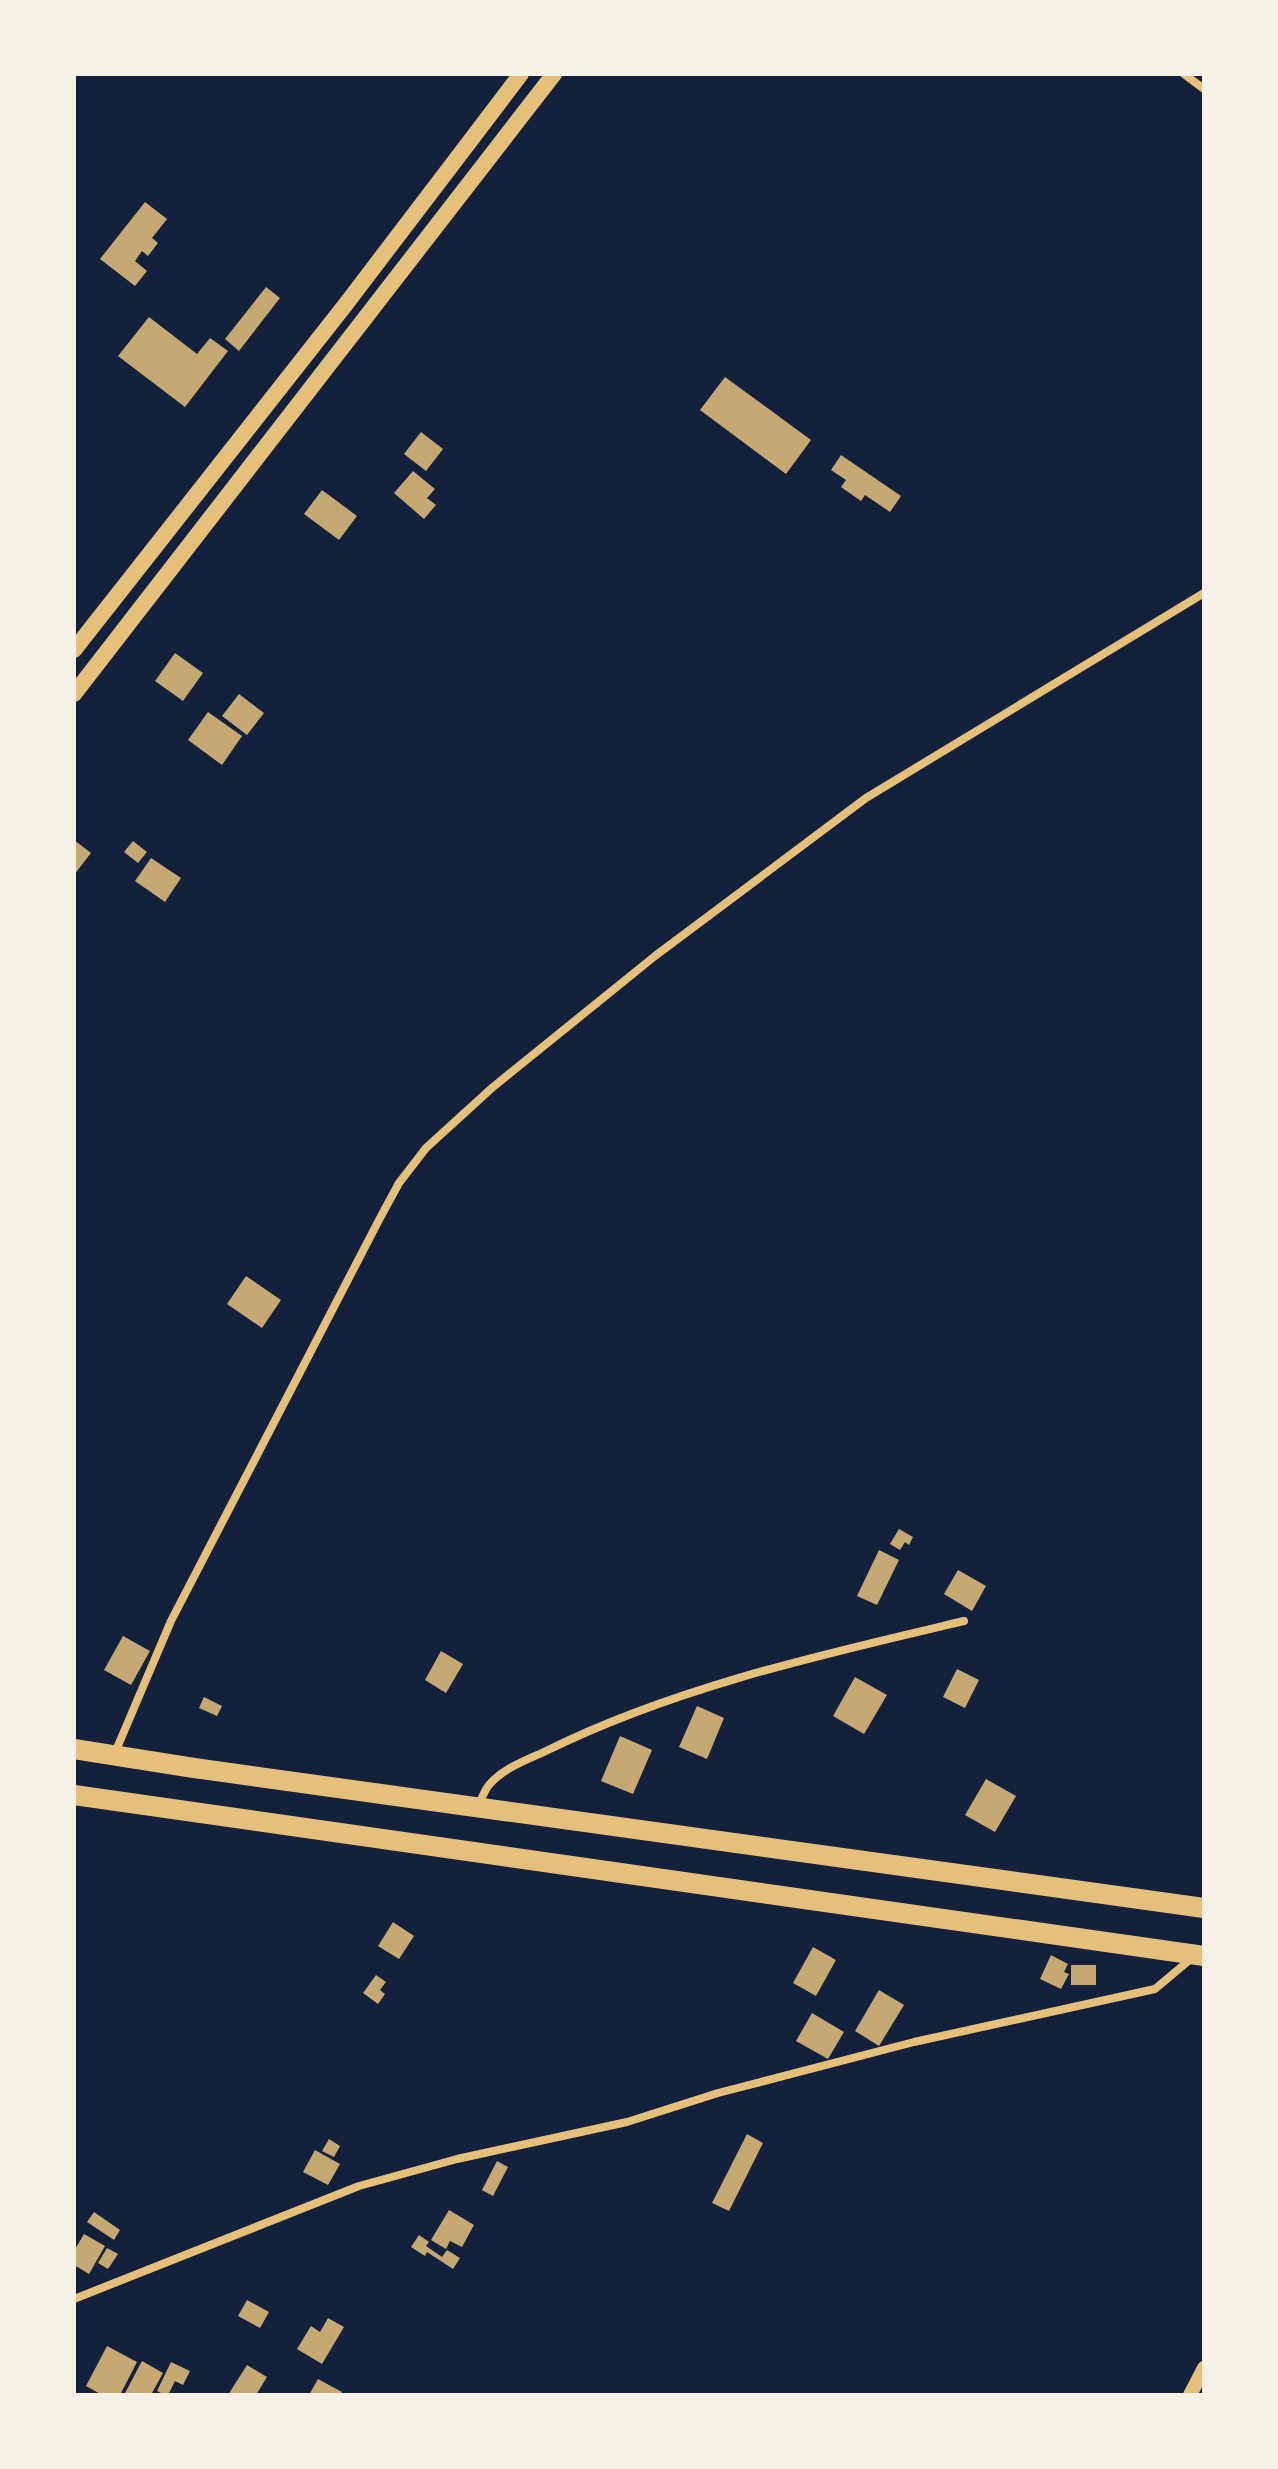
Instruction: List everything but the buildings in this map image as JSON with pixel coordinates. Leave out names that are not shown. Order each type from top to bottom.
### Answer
[{"type":"highway","points":[[74,1749],[1204,1908]]},
{"type":"highway","points":[[74,1795],[1200,1955]]},
{"type":"main road","points":[[74,650],[346,304],[521,74]]},
{"type":"main road","points":[[74,694],[554,74]]},
{"type":"street","points":[[1184,74],[1204,89]]},
{"type":"street","points":[[114,1755],[171,1621],[380,1218],[399,1183],[426,1148],[493,1087],[655,956],[866,798],[1204,593]]},
{"type":"street","points":[[477,1807],[488,1785],[507,1770],[588,1730],[735,1679],[964,1621]]},
{"type":"street","points":[[74,2299],[359,2186],[457,2159],[627,2122],[718,2093],[914,2042],[1155,1989],[1200,1955]]},
{"type":"street","points":[[1190,2395],[1204,2368]]}]
